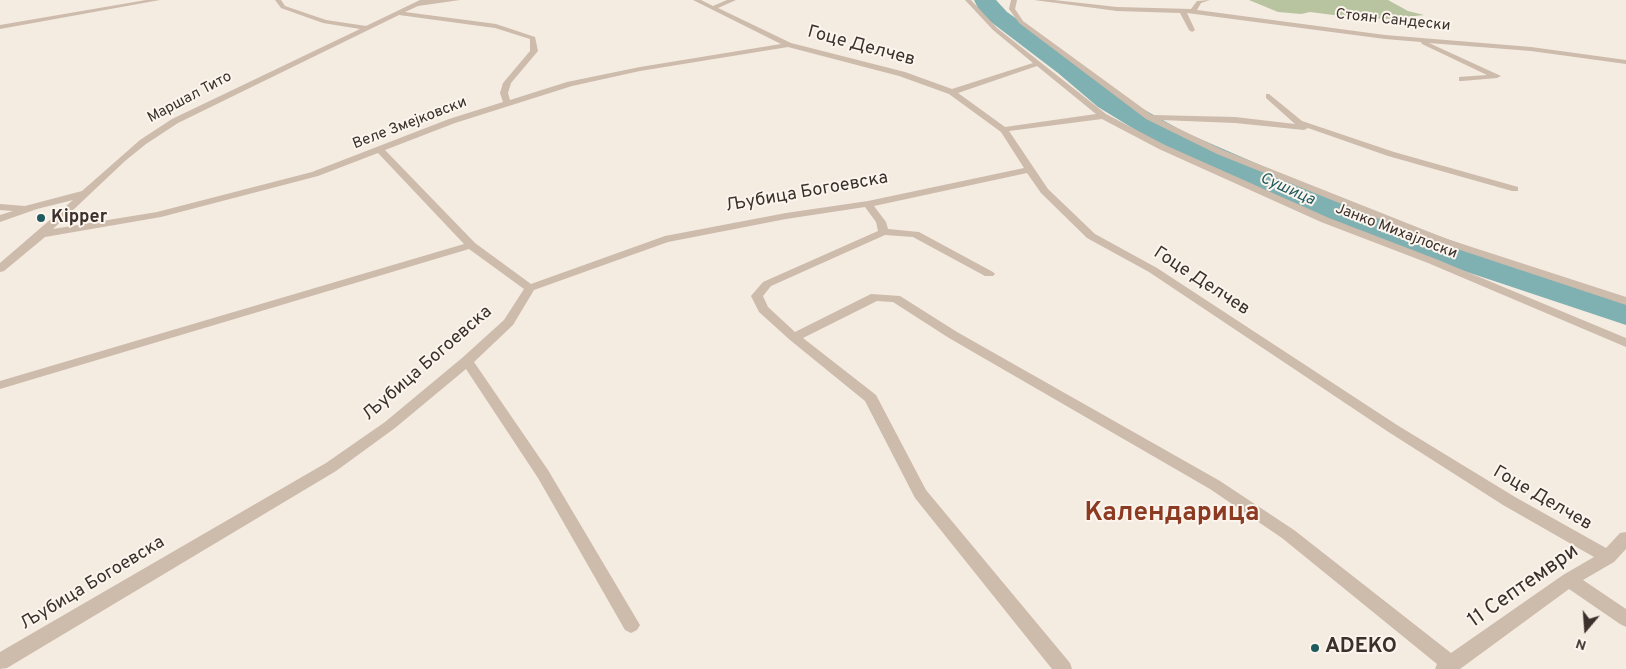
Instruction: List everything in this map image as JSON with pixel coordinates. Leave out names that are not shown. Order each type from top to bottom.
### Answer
[{"type":"street","points":[[0,27],[157,0]]},
{"type":"street","points":[[278,0],[283,7],[325,22],[368,28]]},
{"type":"street","name":"Маршал Тито","points":[[0,269],[42,234],[143,142],[175,121],[421,2],[457,0]]},
{"type":"street","points":[[696,0],[788,45]]},
{"type":"street","points":[[713,8],[732,0]]},
{"type":"street","name":"Јанко Михајлоски","points":[[968,0],[1037,64],[1104,116],[1162,147],[1325,220],[1432,261],[1626,343]]},
{"type":"street","name":"Јанко Михајлоски","points":[[1014,0],[1012,9],[1021,22],[1149,117],[1220,152],[1356,208],[1443,241],[1626,301]]},
{"type":"street","name":"Стоян Сандески","points":[[1037,0],[1118,9],[1194,11],[1417,40],[1522,48],[1626,62]]},
{"type":"street","points":[[1194,11],[1194,7],[1199,2],[1207,0]]},
{"type":"street","points":[[1182,10],[1192,30]]},
{"type":"street","points":[[398,13],[496,26],[533,38],[534,51],[507,83],[504,93],[507,103]]},
{"type":"street","points":[[1417,40],[1497,76],[1462,79]]},
{"type":"street","name":"Гоце Делчев","points":[[788,45],[902,74],[952,92],[1004,130],[1032,169],[1044,191],[1091,236],[1153,270],[1392,428],[1509,501],[1608,557]]},
{"type":"street","name":"Веле Змејковски","points":[[42,234],[123,222],[199,206],[315,174],[452,121],[570,84],[640,69],[788,45]]},
{"type":"street","points":[[952,92],[1037,64]]},
{"type":"street","points":[[1269,96],[1301,123],[1391,154],[1515,188]]},
{"type":"street","points":[[1004,130],[1012,127],[1104,116]]},
{"type":"street","points":[[1149,117],[1235,120],[1304,127],[1301,123]]},
{"type":"street","points":[[380,150],[471,245],[530,288]]},
{"type":"street","name":"Љубица Богоевска","points":[[0,662],[331,466],[390,425],[467,361],[509,322],[530,288],[665,239],[786,216],[868,204],[1032,169]]},
{"type":"street","points":[[0,219],[33,207],[85,193]]},
{"type":"street","points":[[868,204],[881,222],[884,232]]},
{"type":"street","points":[[0,207],[33,207]]},
{"type":"street","points":[[989,274],[915,234],[884,232],[767,284],[757,296],[763,309],[794,337],[871,398],[920,494],[1063,669]]},
{"type":"street","points":[[0,385],[471,245]]},
{"type":"street","points":[[794,337],[875,297],[896,300],[953,335],[1215,485],[1288,534],[1447,667]]},
{"type":"street","points":[[467,361],[543,474],[631,625]]},
{"type":"street","name":"11 Септември","points":[[1447,667],[1568,580],[1608,557],[1626,538]]},
{"type":"street","points":[[1568,580],[1626,619]]},
{"type":"green space","points":[[1249,0],[1388,0],[1408,11],[1424,15],[1387,19],[1310,12],[1301,14],[1278,12]]},
{"type":"waterway","name":"Сушица","points":[[985,0],[988,7],[999,17],[1067,67],[1108,101],[1173,139],[1339,213],[1475,262],[1626,312]]},
{"type":"place","name":"Kipper","points":[[41,218]]},
{"type":"place","name":"ADEKO","points":[[1315,648]]},
{"type":"district","name":"Календарица","points":[[1172,515]]}]
